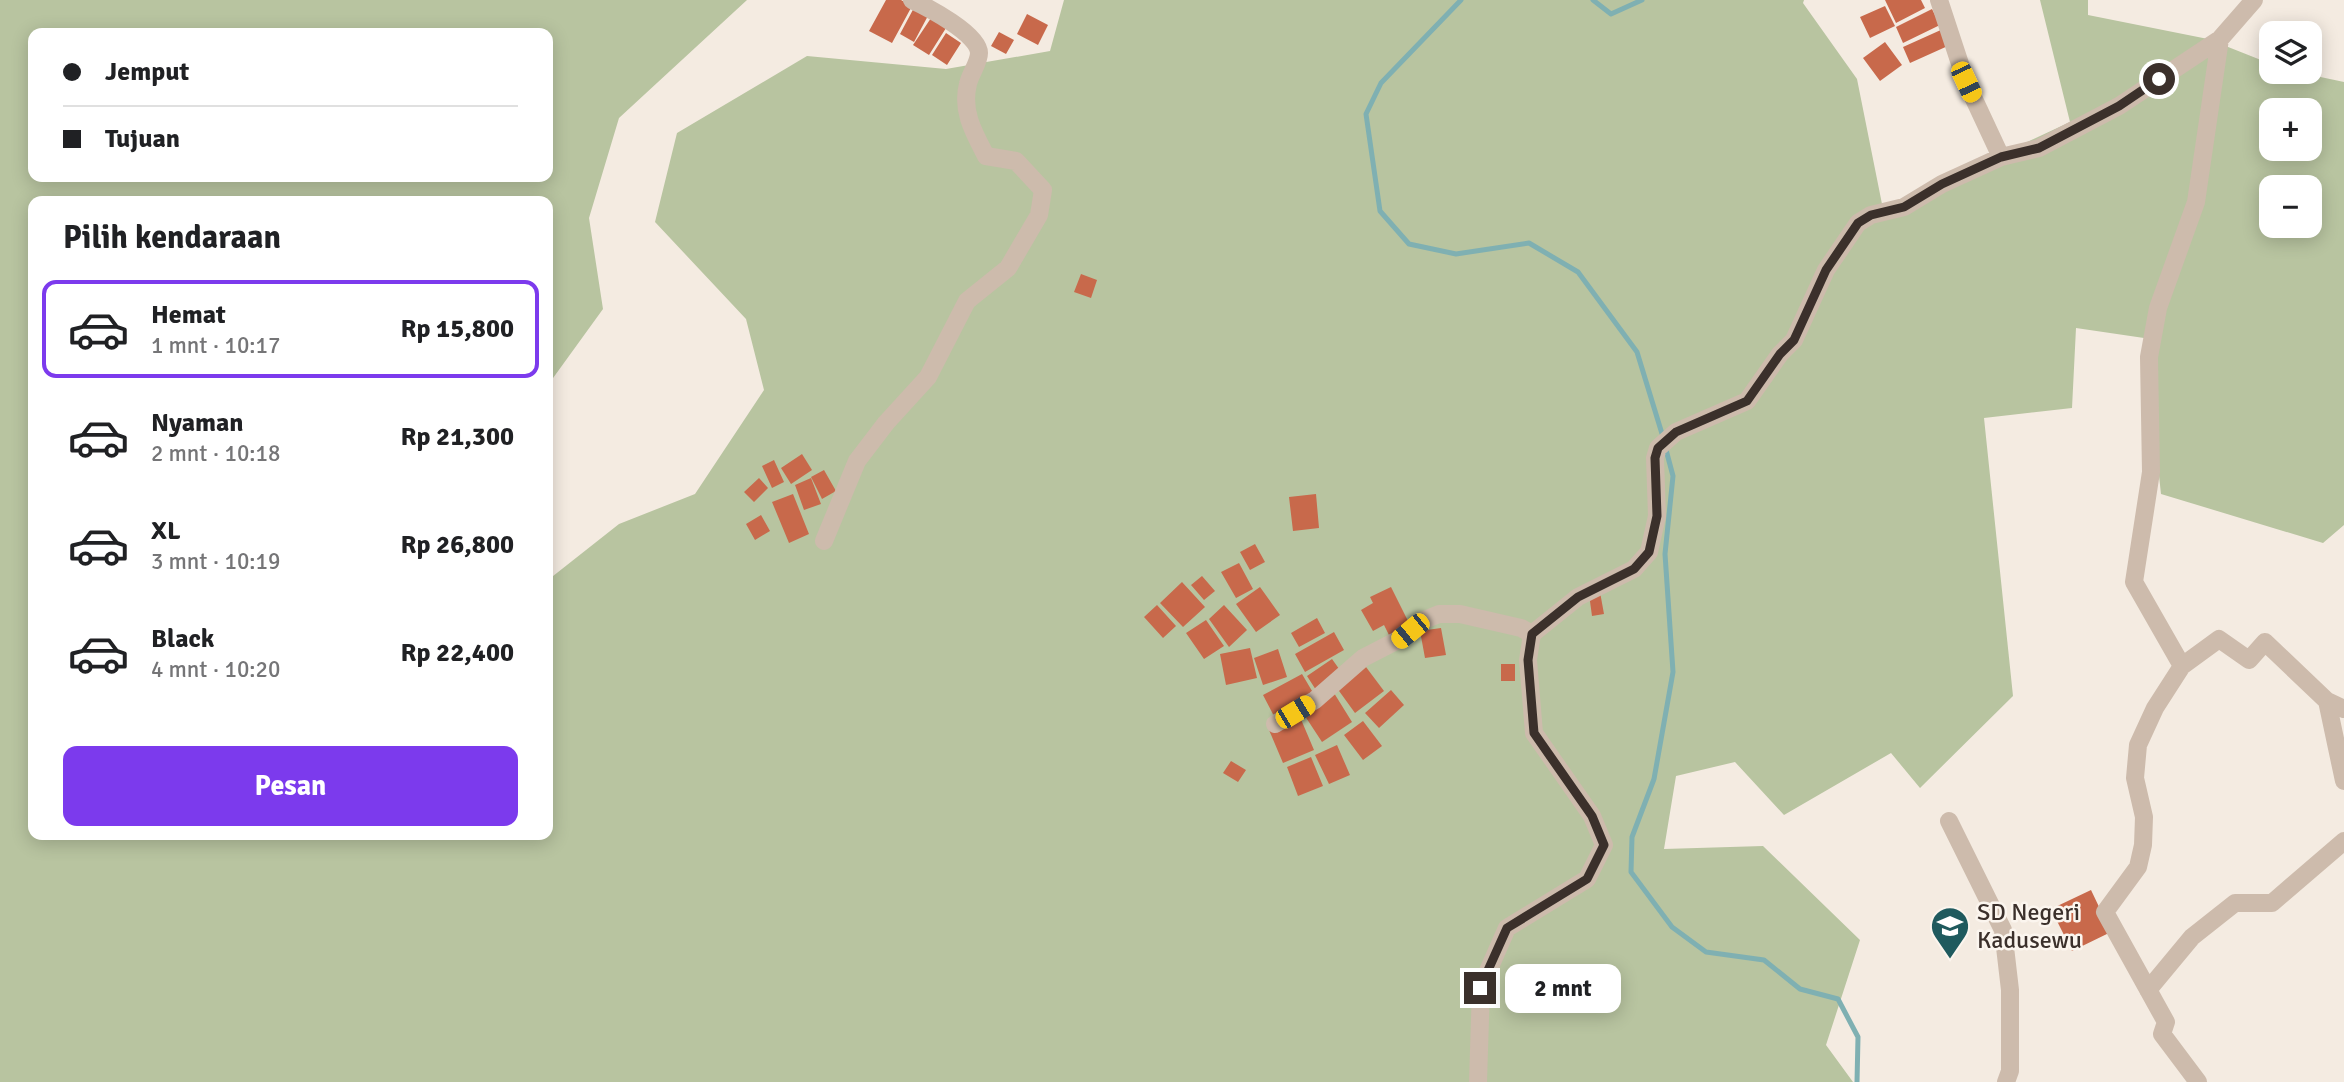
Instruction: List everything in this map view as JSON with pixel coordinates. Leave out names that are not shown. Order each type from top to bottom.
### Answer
[{"type":"street","points":[[824,541],[857,461],[886,423],[928,377],[967,302],[1008,268],[1039,215],[1042,190],[1016,161],[986,156],[968,124],[967,86],[979,52],[975,43],[944,16],[912,0]]},
{"type":"street","points":[[1939,0],[1966,82],[2001,157]]},
{"type":"street","points":[[1478,1082],[1480,988],[1507,928],[1587,879],[1604,845],[1592,816],[1534,733],[1528,660],[1532,634],[1578,597],[1634,569],[1649,552],[1657,516],[1655,458],[1658,448],[1676,432],[1747,401],[1780,354],[1794,340],[1826,270],[1858,223],[1871,215],[1904,207],[1942,184],[2001,157],[2039,148],[2107,112],[2220,39],[2254,0]]},
{"type":"street","points":[[2182,666],[2134,582],[2151,472],[2148,357],[2158,308],[2196,202],[2220,39]]},
{"type":"street","points":[[1275,724],[1315,699],[1363,658],[1398,640],[1422,621],[1439,614],[1460,614],[1521,628],[1532,634]]},
{"type":"street","points":[[2198,1082],[2162,1034],[2166,1022],[2105,912],[2138,867],[2143,845],[2144,817],[2135,778],[2138,745],[2155,708],[2182,666],[2219,639],[2249,660],[2265,642],[2336,705],[2344,781]]},
{"type":"street","points":[[1950,821],[2003,930],[2010,990],[2010,1072],[2006,1082]]},
{"type":"street","points":[[2148,990],[2192,937],[2235,903],[2272,903],[2344,841]]},
{"type":"green space","points":[[0,0],[747,0],[619,118],[589,218],[603,309],[553,378],[553,196],[28,196],[28,840],[553,840],[553,576],[619,524],[695,494],[764,390],[746,319],[655,222],[677,133],[807,56],[946,69],[1050,51],[1064,0],[1804,0],[1803,3],[1857,79],[1883,209],[2070,122],[2040,0],[2088,0],[2088,15],[2208,39],[2259,59],[2259,84],[2322,84],[2322,77],[2344,82],[2344,525],[2323,543],[2161,494],[2144,338],[2076,328],[2072,408],[1984,418],[2013,696],[1920,788],[1891,753],[1784,815],[1735,762],[1676,776],[1664,849],[1763,846],[1860,940],[1826,1045],[1853,1082],[0,1082]]},
{"type":"building","points":[[886,0],[901,0],[912,6],[892,43],[869,31]]},
{"type":"building","points":[[1885,0],[1921,0],[1925,8],[1896,23]]},
{"type":"building","points":[[916,4],[930,12],[914,42],[900,34]]},
{"type":"building","points":[[1885,6],[1895,26],[1870,38],[1860,17]]},
{"type":"building","points":[[1932,9],[1940,25],[1903,43],[1896,27]]},
{"type":"building","points":[[1027,14],[1048,25],[1038,45],[1017,34]]},
{"type":"building","points":[[931,18],[946,28],[929,55],[913,45]]},
{"type":"building","points":[[1943,29],[1950,45],[1910,63],[1903,47]]},
{"type":"building","points":[[999,32],[1014,40],[1006,54],[991,46]]},
{"type":"building","points":[[946,33],[961,43],[947,65],[932,55]]},
{"type":"building","points":[[1885,42],[1902,65],[1880,81],[1863,58]]},
{"type":"building","points":[[1081,274],[1097,280],[1091,298],[1074,292]]},
{"type":"building","points":[[802,454],[812,470],[791,484],[781,468]]},
{"type":"building","points":[[774,460],[784,482],[772,488],[762,466]]},
{"type":"building","points":[[824,470],[836,491],[822,499],[811,477]]},
{"type":"building","points":[[759,478],[768,488],[754,502],[744,492]]},
{"type":"building","points":[[811,478],[821,504],[804,510],[795,485]]},
{"type":"building","points":[[793,494],[809,534],[789,543],[772,502]]},
{"type":"building","points":[[1316,494],[1319,528],[1293,531],[1289,497]]},
{"type":"building","points":[[761,515],[770,531],[755,540],[746,524]]},
{"type":"building","points":[[1255,544],[1265,562],[1250,570],[1240,552]]},
{"type":"building","points":[[1239,563],[1253,589],[1236,598],[1221,572]]},
{"type":"building","points":[[1202,576],[1215,591],[1204,600],[1191,585]]},
{"type":"building","points":[[1182,582],[1205,607],[1183,627],[1160,603]]},
{"type":"building","points":[[1260,587],[1280,615],[1256,632],[1236,604]]},
{"type":"building","points":[[1391,587],[1410,625],[1389,635],[1384,625],[1373,631],[1361,610],[1373,603],[1370,597]]},
{"type":"building","points":[[1600,592],[1604,614],[1592,616],[1589,594]]},
{"type":"building","points":[[1157,605],[1176,626],[1163,638],[1144,617]]},
{"type":"building","points":[[1224,605],[1247,630],[1229,647],[1209,619]]},
{"type":"building","points":[[1317,618],[1325,633],[1299,647],[1291,633]]},
{"type":"building","points":[[1206,620],[1224,646],[1204,659],[1186,633]]},
{"type":"building","points":[[1441,628],[1446,655],[1425,658],[1420,631]]},
{"type":"building","points":[[1334,632],[1344,650],[1305,672],[1295,654]]},
{"type":"building","points":[[1250,648],[1257,678],[1226,685],[1220,654]]},
{"type":"building","points":[[1278,649],[1287,677],[1263,685],[1254,658]]},
{"type":"building","points":[[1332,659],[1342,673],[1316,690],[1307,676]]},
{"type":"building","points":[[1363,663],[1384,691],[1355,713],[1334,684]]},
{"type":"building","points":[[1501,664],[1515,664],[1515,681],[1501,681]]},
{"type":"building","points":[[1302,674],[1315,696],[1275,718],[1263,695]]},
{"type":"building","points":[[1391,690],[1404,705],[1379,728],[1365,713]]},
{"type":"building","points":[[1334,693],[1352,722],[1322,742],[1303,713]]},
{"type":"building","points":[[1300,717],[1314,750],[1283,763],[1269,730]]},
{"type":"building","points":[[1363,721],[1382,746],[1363,760],[1344,735]]},
{"type":"building","points":[[1337,745],[1350,775],[1329,784],[1315,755]]},
{"type":"building","points":[[1311,757],[1323,786],[1298,796],[1287,767]]},
{"type":"building","points":[[1231,761],[1246,770],[1238,782],[1223,773]]},
{"type":"building","points":[[2091,890],[2111,932],[2072,951],[2051,909]]},
{"type":"waterway","points":[[1461,0],[1381,83],[1366,114],[1380,211],[1409,244],[1456,254],[1529,243],[1578,272],[1637,352],[1663,437]]},
{"type":"waterway","points":[[1593,0],[1611,14],[1642,0]]},
{"type":"waterway","points":[[1665,446],[1673,476],[1665,554],[1673,672],[1654,779],[1632,837],[1631,872],[1672,927],[1706,952],[1764,960],[1800,989],[1838,999],[1858,1037],[1857,1082]]},
{"type":"place","name":"SD Negeri Kadusewu","points":[[1950,960]]},
{"type":"route","points":[[1480,988],[1507,928],[1587,879],[1604,845],[1592,816],[1534,733],[1528,660],[1532,634],[1578,597],[1634,569],[1649,552],[1657,516],[1655,458],[1658,448],[1676,432],[1747,401],[1780,354],[1794,340],[1826,270],[1858,223],[1871,215],[1904,207],[1942,184],[2001,157],[2039,148],[2119,106],[2159,79]]}]
